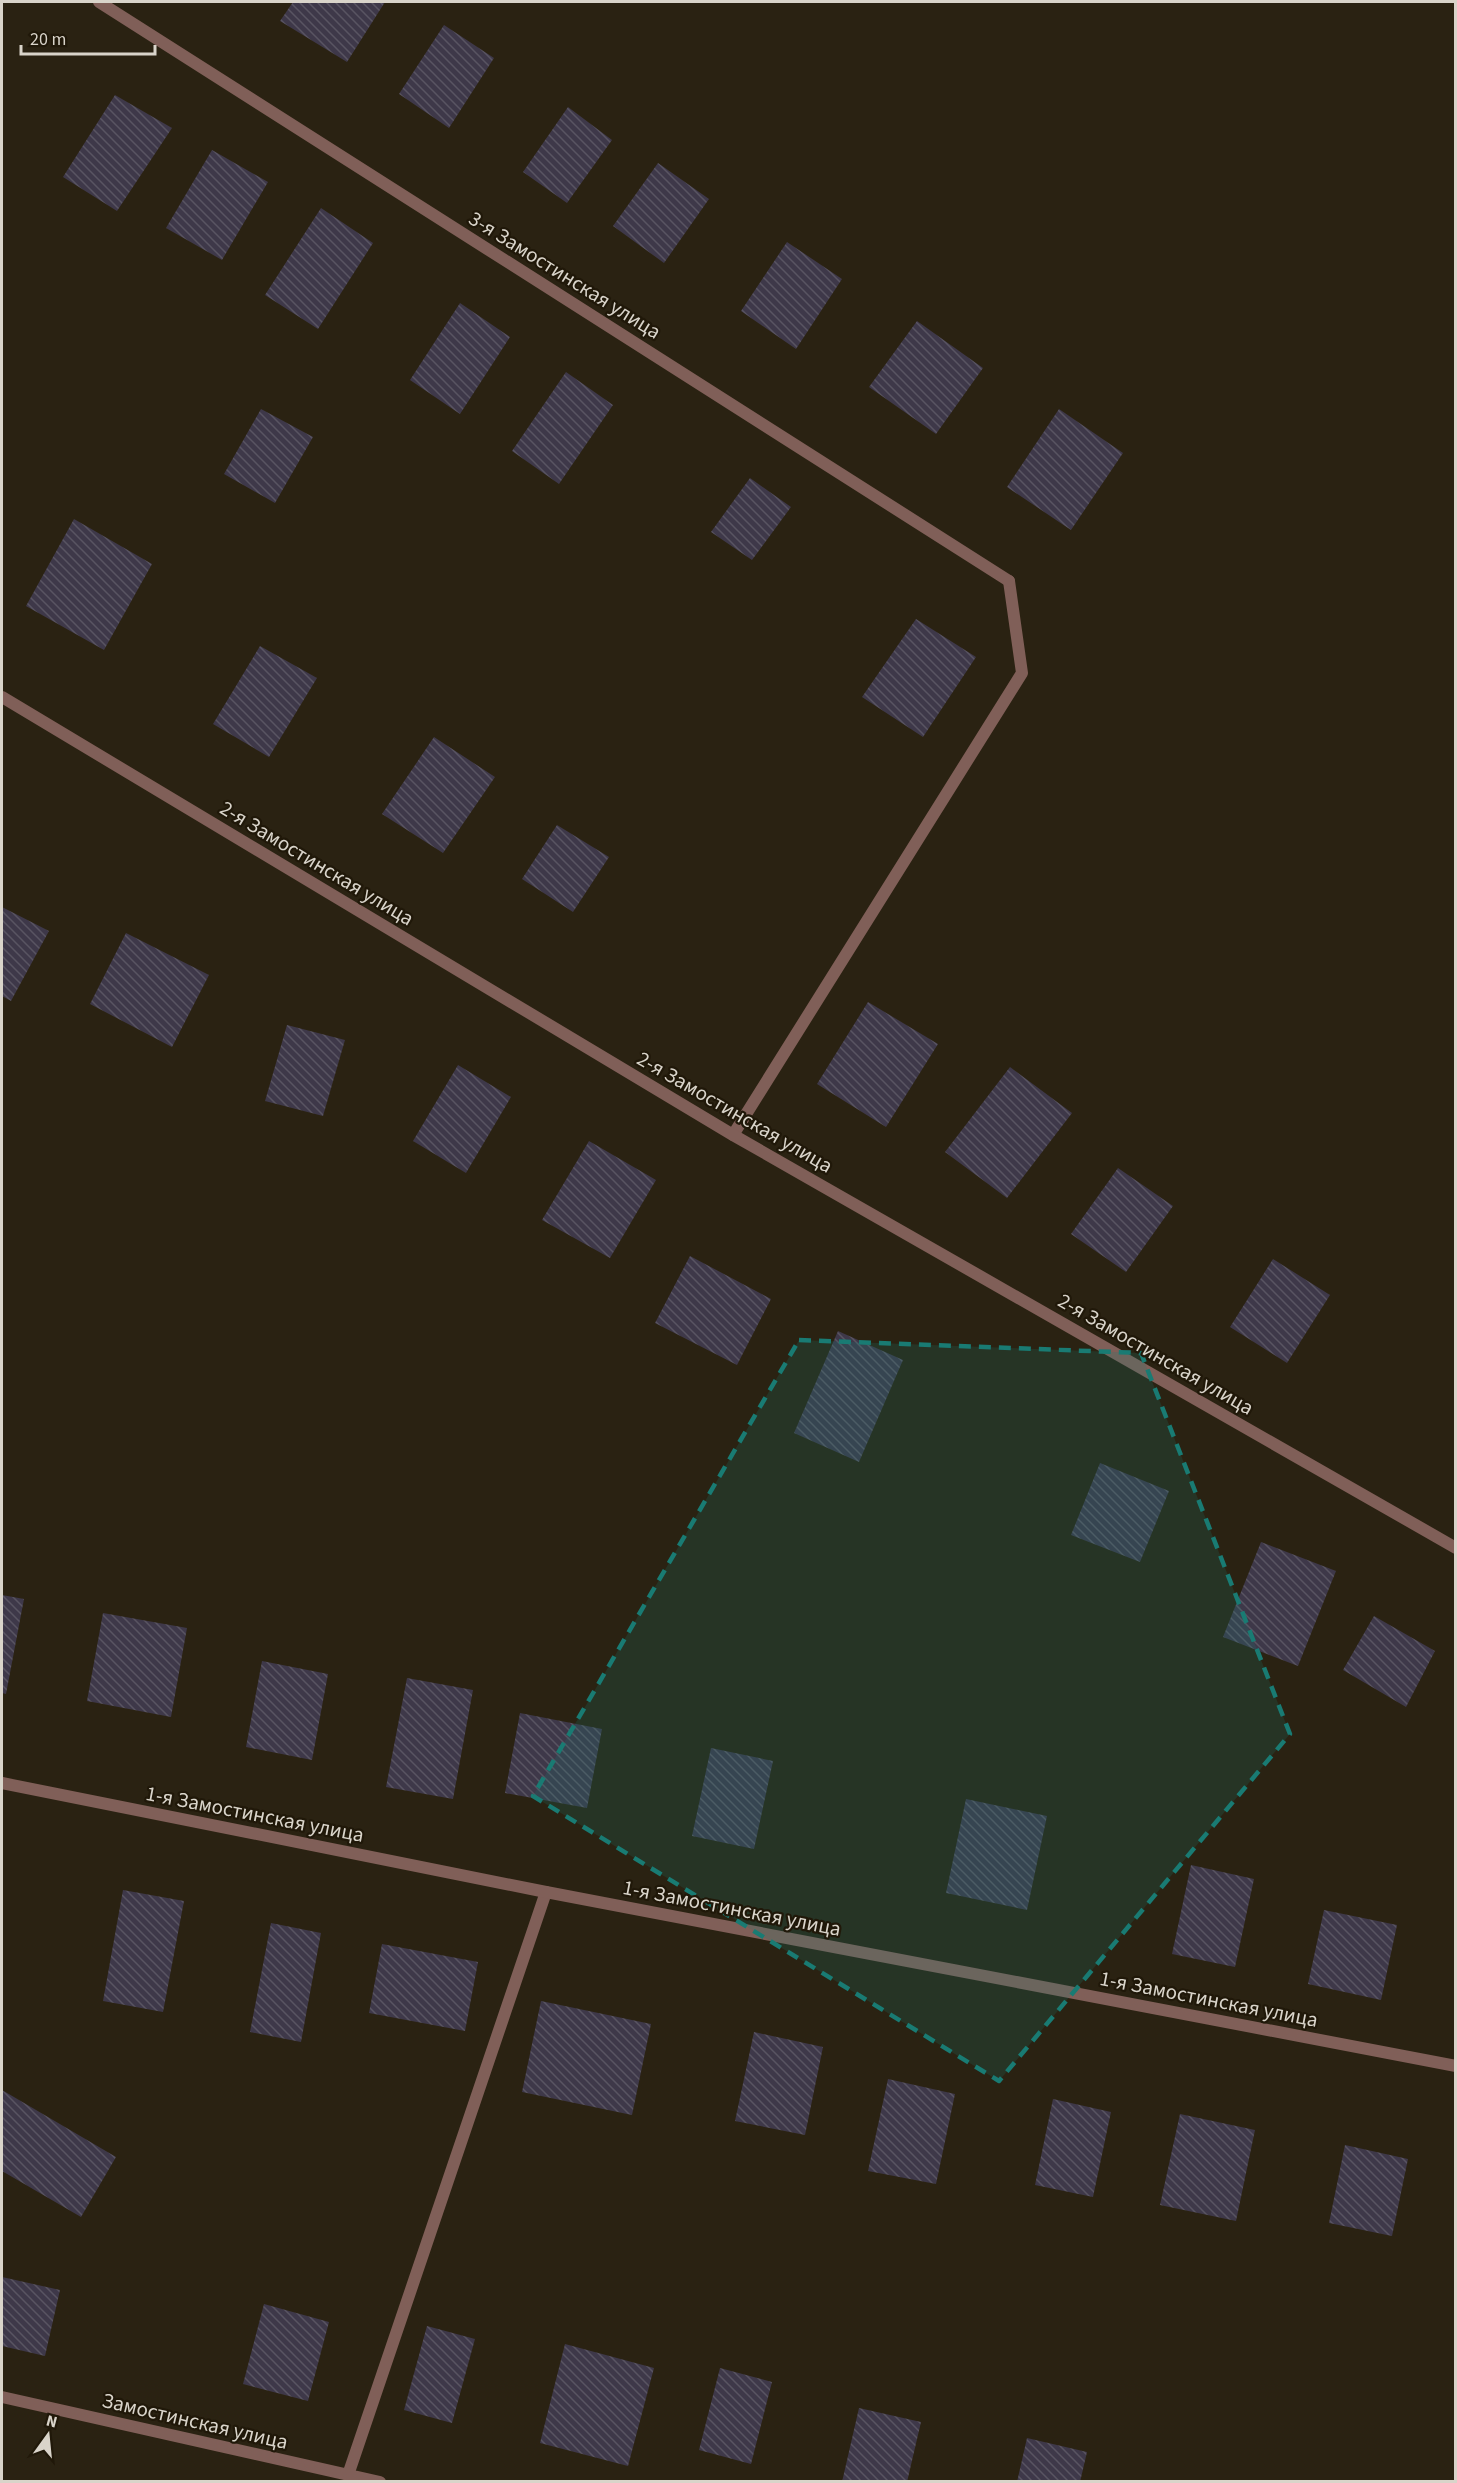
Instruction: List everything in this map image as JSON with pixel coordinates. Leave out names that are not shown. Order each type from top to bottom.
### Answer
[{"type":"street","name":"3-я Замостинская улица","points":[[99,2],[1009,581],[1022,673],[733,1135]]},
{"type":"street","name":"2-я Замостинская улица","points":[[2,697],[733,1135],[1455,1548]]},
{"type":"street","name":"1-я Замостинская улица","points":[[2,1783],[546,1892],[1455,2066]]},
{"type":"street","points":[[348,2475],[546,1892]]},
{"type":"street","name":"Замостинская улица","points":[[2,2397],[380,2481]]},
{"type":"highlighted area","points":[[799,1340],[1141,1353],[1290,1734],[999,2081],[533,1796]]},
{"type":"building","points":[[293,2],[385,2],[347,62],[280,21]]},
{"type":"building","points":[[444,25],[494,58],[449,128],[399,94]]},
{"type":"building","points":[[115,95],[172,128],[117,211],[63,177]]},
{"type":"building","points":[[568,107],[612,140],[567,203],[523,172]]},
{"type":"building","points":[[212,150],[268,182],[222,260],[166,228]]},
{"type":"building","points":[[658,163],[709,199],[664,263],[613,226]]},
{"type":"building","points":[[321,208],[373,243],[318,329],[265,295]]},
{"type":"building","points":[[787,242],[842,279],[796,349],[741,311]]},
{"type":"building","points":[[460,303],[510,337],[460,414],[410,380]]},
{"type":"building","points":[[917,321],[983,368],[936,434],[869,387]]},
{"type":"building","points":[[566,372],[613,405],[559,484],[512,451]]},
{"type":"building","points":[[261,409],[313,437],[275,503],[224,474]]},
{"type":"building","points":[[1059,409],[1123,453],[1071,530],[1007,487]]},
{"type":"building","points":[[750,478],[791,507],[752,560],[711,532]]},
{"type":"building","points":[[74,519],[152,564],[104,650],[26,606]]},
{"type":"building","points":[[916,619],[976,657],[923,737],[862,697]]},
{"type":"building","points":[[260,646],[317,678],[269,757],[213,724]]},
{"type":"building","points":[[434,737],[495,777],[443,853],[382,814]]},
{"type":"building","points":[[557,825],[609,857],[573,912],[522,879]]},
{"type":"building","points":[[2,907],[49,931],[11,1001],[2,996]]},
{"type":"building","points":[[126,933],[209,975],[172,1047],[90,1004]]},
{"type":"building","points":[[868,1002],[938,1044],[886,1127],[817,1084]]},
{"type":"building","points":[[287,1025],[345,1040],[323,1116],[265,1101]]},
{"type":"building","points":[[458,1065],[511,1097],[466,1173],[413,1141]]},
{"type":"building","points":[[1010,1067],[1072,1113],[1007,1198],[945,1152]]},
{"type":"building","points":[[589,1141],[656,1180],[610,1258],[542,1220]]},
{"type":"building","points":[[1118,1168],[1173,1206],[1126,1272],[1071,1234]]},
{"type":"building","points":[[690,1256],[771,1299],[737,1365],[655,1323]]},
{"type":"building","points":[[1273,1259],[1330,1295],[1287,1363],[1230,1327]]},
{"type":"building","points":[[838,1331],[903,1360],[859,1462],[794,1433]]},
{"type":"building","points":[[1100,1463],[1169,1491],[1140,1562],[1071,1535]]},
{"type":"building","points":[[1261,1542],[1336,1571],[1298,1666],[1223,1637]]},
{"type":"building","points":[[2,1595],[24,1599],[6,1694],[2,1693]]},
{"type":"building","points":[[103,1613],[187,1628],[171,1717],[87,1701]]},
{"type":"building","points":[[1374,1616],[1435,1651],[1406,1707],[1343,1670]]},
{"type":"building","points":[[262,1661],[328,1674],[312,1760],[246,1747]]},
{"type":"building","points":[[407,1678],[473,1690],[453,1799],[386,1787]]},
{"type":"building","points":[[520,1713],[602,1729],[587,1808],[505,1793]]},
{"type":"building","points":[[711,1748],[773,1761],[754,1849],[692,1836]]},
{"type":"building","points":[[966,1799],[1047,1816],[1027,1910],[946,1893]]},
{"type":"building","points":[[1191,1865],[1254,1879],[1235,1967],[1172,1954]]},
{"type":"building","points":[[123,1890],[184,1901],[163,2012],[103,2001]]},
{"type":"building","points":[[1324,1910],[1397,1925],[1381,2000],[1308,1984]]},
{"type":"building","points":[[271,1923],[321,1933],[301,2042],[250,2032]]},
{"type":"building","points":[[382,1944],[478,1962],[465,2031],[369,2013]]},
{"type":"building","points":[[541,2001],[651,2024],[632,2115],[522,2092]]},
{"type":"building","points":[[754,2032],[823,2047],[805,2135],[735,2121]]},
{"type":"building","points":[[888,2079],[955,2094],[936,2184],[868,2171]]},
{"type":"building","points":[[2,2090],[116,2157],[81,2217],[2,2171]]},
{"type":"building","points":[[1053,2099],[1111,2112],[1093,2197],[1035,2185]]},
{"type":"building","points":[[1180,2114],[1255,2130],[1236,2221],[1160,2205]]},
{"type":"building","points":[[1345,2145],[1408,2159],[1392,2236],[1329,2223]]},
{"type":"building","points":[[2,2277],[60,2290],[45,2356],[2,2346]]},
{"type":"building","points":[[264,2304],[329,2322],[308,2401],[243,2384]]},
{"type":"building","points":[[427,2326],[475,2339],[452,2423],[404,2410]]},
{"type":"building","points":[[565,2344],[654,2368],[628,2466],[540,2443]]},
{"type":"building","points":[[720,2368],[772,2382],[751,2464],[699,2450]]},
{"type":"building","points":[[859,2408],[921,2422],[907,2482],[842,2482]]},
{"type":"building","points":[[1027,2438],[1087,2452],[1080,2482],[1017,2482]]}]
